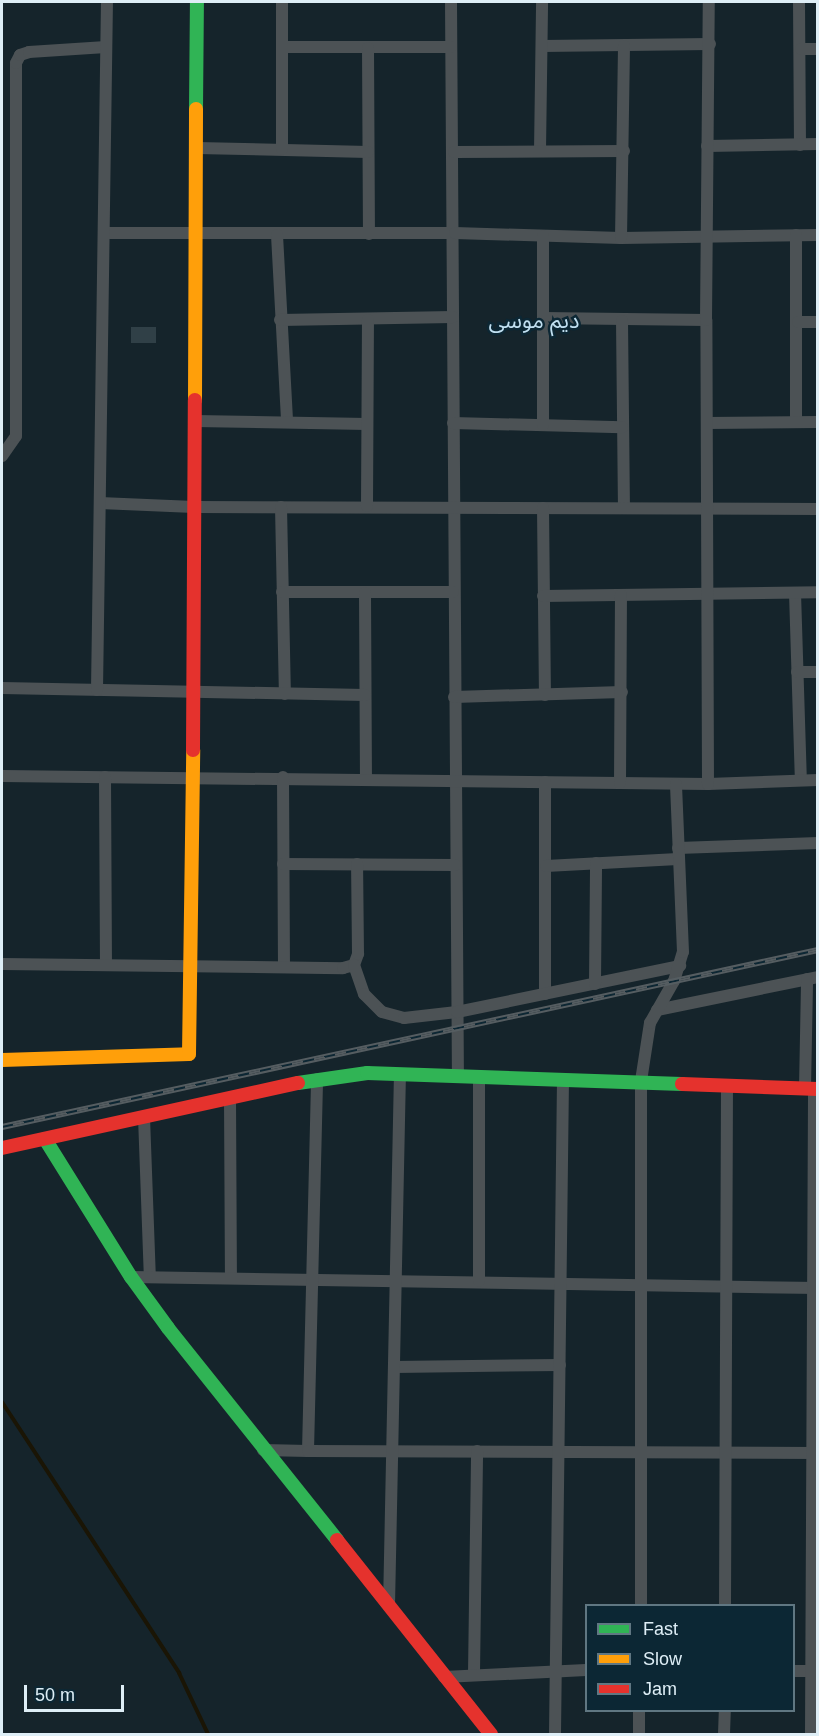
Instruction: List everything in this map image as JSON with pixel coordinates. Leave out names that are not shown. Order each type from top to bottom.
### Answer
[{"type":"street","points":[[97,690],[107,2]]},
{"type":"street","points":[[2,1060],[189,1054],[192,1046],[190,965],[198,234],[197,2]]},
{"type":"street","points":[[282,2],[282,149]]},
{"type":"street","points":[[452,2],[455,233],[453,317],[454,780],[458,1076]]},
{"type":"street","points":[[540,151],[542,2]]},
{"type":"street","points":[[708,784],[705,320],[709,2]]},
{"type":"street","points":[[799,2],[800,145]]},
{"type":"street","points":[[542,46],[710,44]]},
{"type":"street","points":[[2,456],[16,436],[16,63],[20,55],[29,52],[106,46]]},
{"type":"street","points":[[621,237],[624,46]]},
{"type":"street","points":[[283,47],[451,47]]},
{"type":"street","points":[[368,48],[369,234]]},
{"type":"street","points":[[801,49],[818,49]]},
{"type":"street","points":[[707,146],[818,144]]},
{"type":"street","points":[[197,148],[368,152]]},
{"type":"street","points":[[454,152],[624,151]]},
{"type":"street","points":[[105,233],[277,235],[455,233],[621,237],[818,235]]},
{"type":"street","points":[[277,235],[287,422]]},
{"type":"street","points":[[796,235],[798,322],[796,422]]},
{"type":"street","points":[[543,236],[543,425]]},
{"type":"street","points":[[280,320],[453,317]]},
{"type":"street","points":[[544,318],[622,321],[705,320]]},
{"type":"street","points":[[367,506],[368,320]]},
{"type":"street","points":[[622,321],[624,506]]},
{"type":"street","points":[[798,322],[818,322]]},
{"type":"street","points":[[195,421],[367,424]]},
{"type":"street","points":[[707,423],[818,422]]},
{"type":"street","points":[[453,423],[622,427]]},
{"type":"street","points":[[100,503],[194,507],[543,508],[624,506],[818,509]]},
{"type":"street","points":[[281,507],[285,694]]},
{"type":"street","points":[[543,508],[545,694]]},
{"type":"street","points":[[282,592],[453,592]]},
{"type":"street","points":[[543,596],[818,592]]},
{"type":"street","points":[[365,593],[366,778]]},
{"type":"street","points":[[795,593],[801,780]]},
{"type":"street","points":[[620,783],[621,595]]},
{"type":"street","points":[[797,672],[818,672]]},
{"type":"street","points":[[2,688],[365,695]]},
{"type":"street","points":[[454,697],[622,692]]},
{"type":"street","points":[[2,776],[283,777],[676,784],[818,780]]},
{"type":"street","points":[[105,777],[106,963]]},
{"type":"street","points":[[283,777],[284,967]]},
{"type":"street","points":[[545,782],[545,994]]},
{"type":"street","points":[[641,1604],[644,1285],[641,1081],[645,1039],[680,966],[683,952],[676,784]]},
{"type":"street","points":[[546,866],[596,863],[678,853],[818,843]]},
{"type":"street","points":[[595,984],[596,863]]},
{"type":"street","points":[[283,864],[455,865]]},
{"type":"street","points":[[357,864],[358,954],[354,965],[364,994],[382,1012],[404,1018],[457,1012],[680,966]]},
{"type":"street","points":[[2,964],[106,963],[284,967],[354,965]]},
{"type":"street","points":[[657,1010],[812,978],[815,1288],[814,1671],[811,1734]]},
{"type":"street","points":[[2,1148],[317,1079],[400,1074],[812,1088]]},
{"type":"street","points":[[389,1607],[395,1452],[394,1280],[400,1074]]},
{"type":"street","points":[[479,1076],[479,1281]]},
{"type":"street","points":[[555,1734],[563,1078]]},
{"type":"street","points":[[308,1452],[317,1079]]},
{"type":"street","points":[[726,1604],[727,1085]]},
{"type":"street","points":[[230,1098],[231,1278]]},
{"type":"street","points":[[144,1117],[150,1277]]},
{"type":"street","points":[[45,1139],[131,1277],[263,1450],[490,1734]]},
{"type":"street","points":[[131,1277],[559,1282],[815,1288]]},
{"type":"street","points":[[394,1367],[560,1365]]},
{"type":"street","points":[[263,1450],[395,1452],[643,1450],[814,1453]]},
{"type":"street","points":[[474,1673],[477,1451]]},
{"type":"street","points":[[444,1677],[474,1673],[585,1670]]},
{"type":"street","points":[[795,1671],[814,1671]]},
{"type":"street","points":[[639,1712],[639,1734]]},
{"type":"street","points":[[724,1712],[724,1734]]},
{"type":"building","points":[[131,327],[156,327],[156,343],[131,343]]},
{"type":"waterway","points":[[2,1402],[179,1673],[208,1734]]},
{"type":"railway","points":[[2,1127],[818,950]]},
{"type":"traffic: fast","points":[[196,109],[197,2]]},
{"type":"traffic: fast","points":[[298,1083],[367,1073],[682,1084]]},
{"type":"traffic: fast","points":[[45,1139],[131,1277],[168,1328],[337,1540]]},
{"type":"traffic: slow","points":[[195,400],[196,109]]},
{"type":"traffic: slow","points":[[2,1060],[189,1054],[193,750]]},
{"type":"traffic: jam","points":[[193,750],[195,400]]},
{"type":"traffic: jam","points":[[2,1148],[298,1083]]},
{"type":"traffic: jam","points":[[682,1084],[818,1089]]},
{"type":"traffic: jam","points":[[337,1540],[491,1734]]},
{"type":"district","name":"ديم موسى","points":[[534,321]]}]
